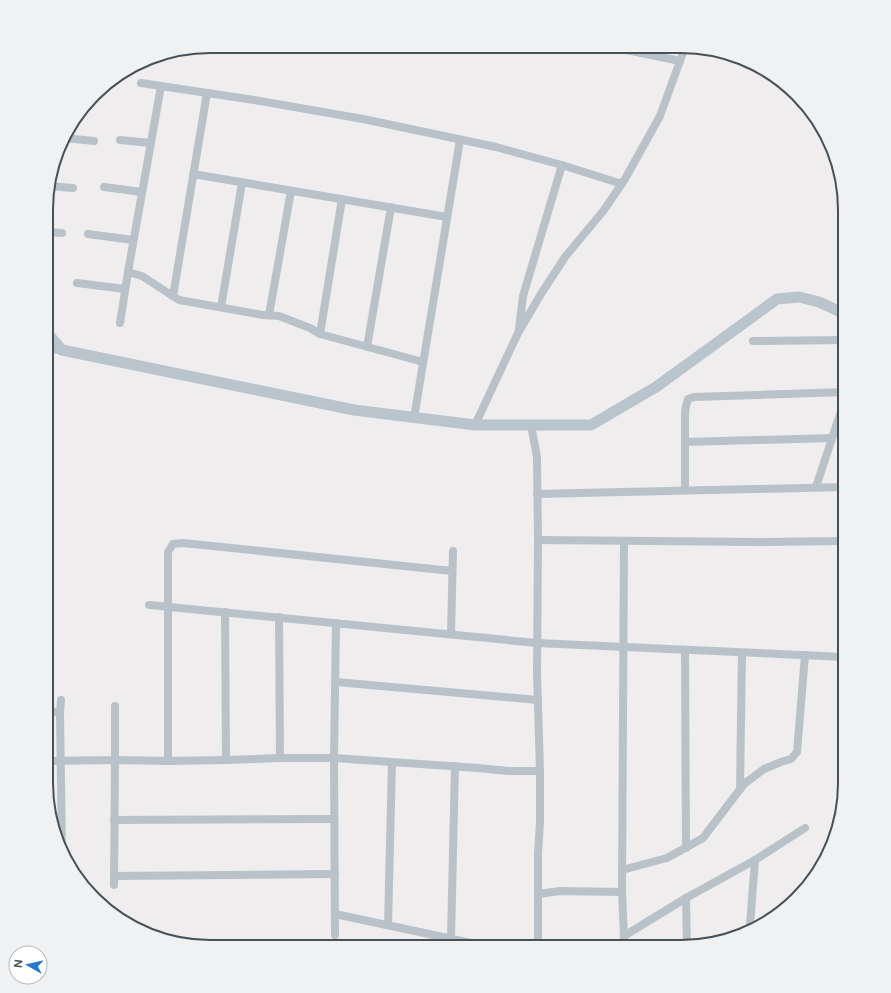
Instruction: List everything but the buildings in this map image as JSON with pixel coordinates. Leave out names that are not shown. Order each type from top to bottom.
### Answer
[{"type":"main road","points":[[53,340],[62,350],[354,410],[475,425],[591,425],[656,386],[777,299],[799,297],[818,302],[838,311]]},
{"type":"street","points":[[641,53],[680,61]]},
{"type":"street","points":[[475,425],[518,334],[541,294],[565,257],[604,210],[622,184],[660,116],[683,53]]},
{"type":"street","points":[[141,83],[254,100],[363,119],[496,148],[562,165],[622,184]]},
{"type":"street","points":[[120,323],[161,86]]},
{"type":"street","points":[[173,296],[207,93]]},
{"type":"street","points":[[70,139],[94,141]]},
{"type":"street","points":[[120,140],[151,143]]},
{"type":"street","points":[[414,418],[460,140]]},
{"type":"street","points":[[518,334],[524,296],[562,165]]},
{"type":"street","points":[[193,174],[447,217]]},
{"type":"street","points":[[221,307],[242,182]]},
{"type":"street","points":[[55,187],[73,188]]},
{"type":"street","points":[[104,188],[142,192]]},
{"type":"street","points":[[269,315],[291,191]]},
{"type":"street","points":[[320,334],[342,199]]},
{"type":"street","points":[[367,347],[391,208]]},
{"type":"street","points":[[53,232],[62,233]]},
{"type":"street","points":[[88,234],[134,240]]},
{"type":"street","points":[[128,272],[142,276],[179,300],[279,316],[310,328],[320,334],[423,362]]},
{"type":"street","points":[[77,283],[125,288]]},
{"type":"street","points":[[753,340],[838,340]]},
{"type":"street","points":[[53,349],[62,350]]},
{"type":"street","points":[[685,490],[686,406],[688,399],[694,397],[838,392]]},
{"type":"street","points":[[816,487],[838,420]]},
{"type":"street","points":[[531,425],[537,457],[537,674],[540,771],[538,940]]},
{"type":"street","points":[[685,442],[832,438]]},
{"type":"street","points":[[537,494],[838,487]]},
{"type":"street","points":[[538,540],[759,542],[838,541]]},
{"type":"street","points":[[624,541],[622,870],[624,940]]},
{"type":"street","points":[[168,761],[168,552],[173,544],[182,543],[452,571]]},
{"type":"street","points":[[451,634],[453,551]]},
{"type":"street","points":[[149,605],[537,643],[838,657]]},
{"type":"street","points":[[225,612],[226,760]]},
{"type":"street","points":[[279,617],[280,758]]},
{"type":"street","points":[[335,935],[334,758],[336,623]]},
{"type":"street","points":[[685,650],[686,848]]},
{"type":"street","points":[[740,789],[742,653]]},
{"type":"street","points":[[622,870],[667,858],[703,838],[744,784],[764,769],[791,759],[797,752],[805,655]]},
{"type":"street","points":[[336,682],[538,700]]},
{"type":"street","points":[[61,700],[61,834]]},
{"type":"street","points":[[114,885],[115,706]]},
{"type":"street","points":[[53,712],[60,713]]},
{"type":"street","points":[[53,760],[168,761],[334,758],[508,771],[540,771]]},
{"type":"street","points":[[388,925],[392,762]]},
{"type":"street","points":[[451,938],[455,766]]},
{"type":"street","points":[[114,820],[334,819]]},
{"type":"street","points":[[624,936],[686,898],[755,860],[805,828]]},
{"type":"street","points":[[750,924],[755,860]]},
{"type":"street","points":[[114,876],[335,874]]},
{"type":"street","points":[[538,894],[560,891],[622,892]]},
{"type":"street","points":[[686,898],[687,940]]},
{"type":"street","points":[[335,914],[460,940]]}]
